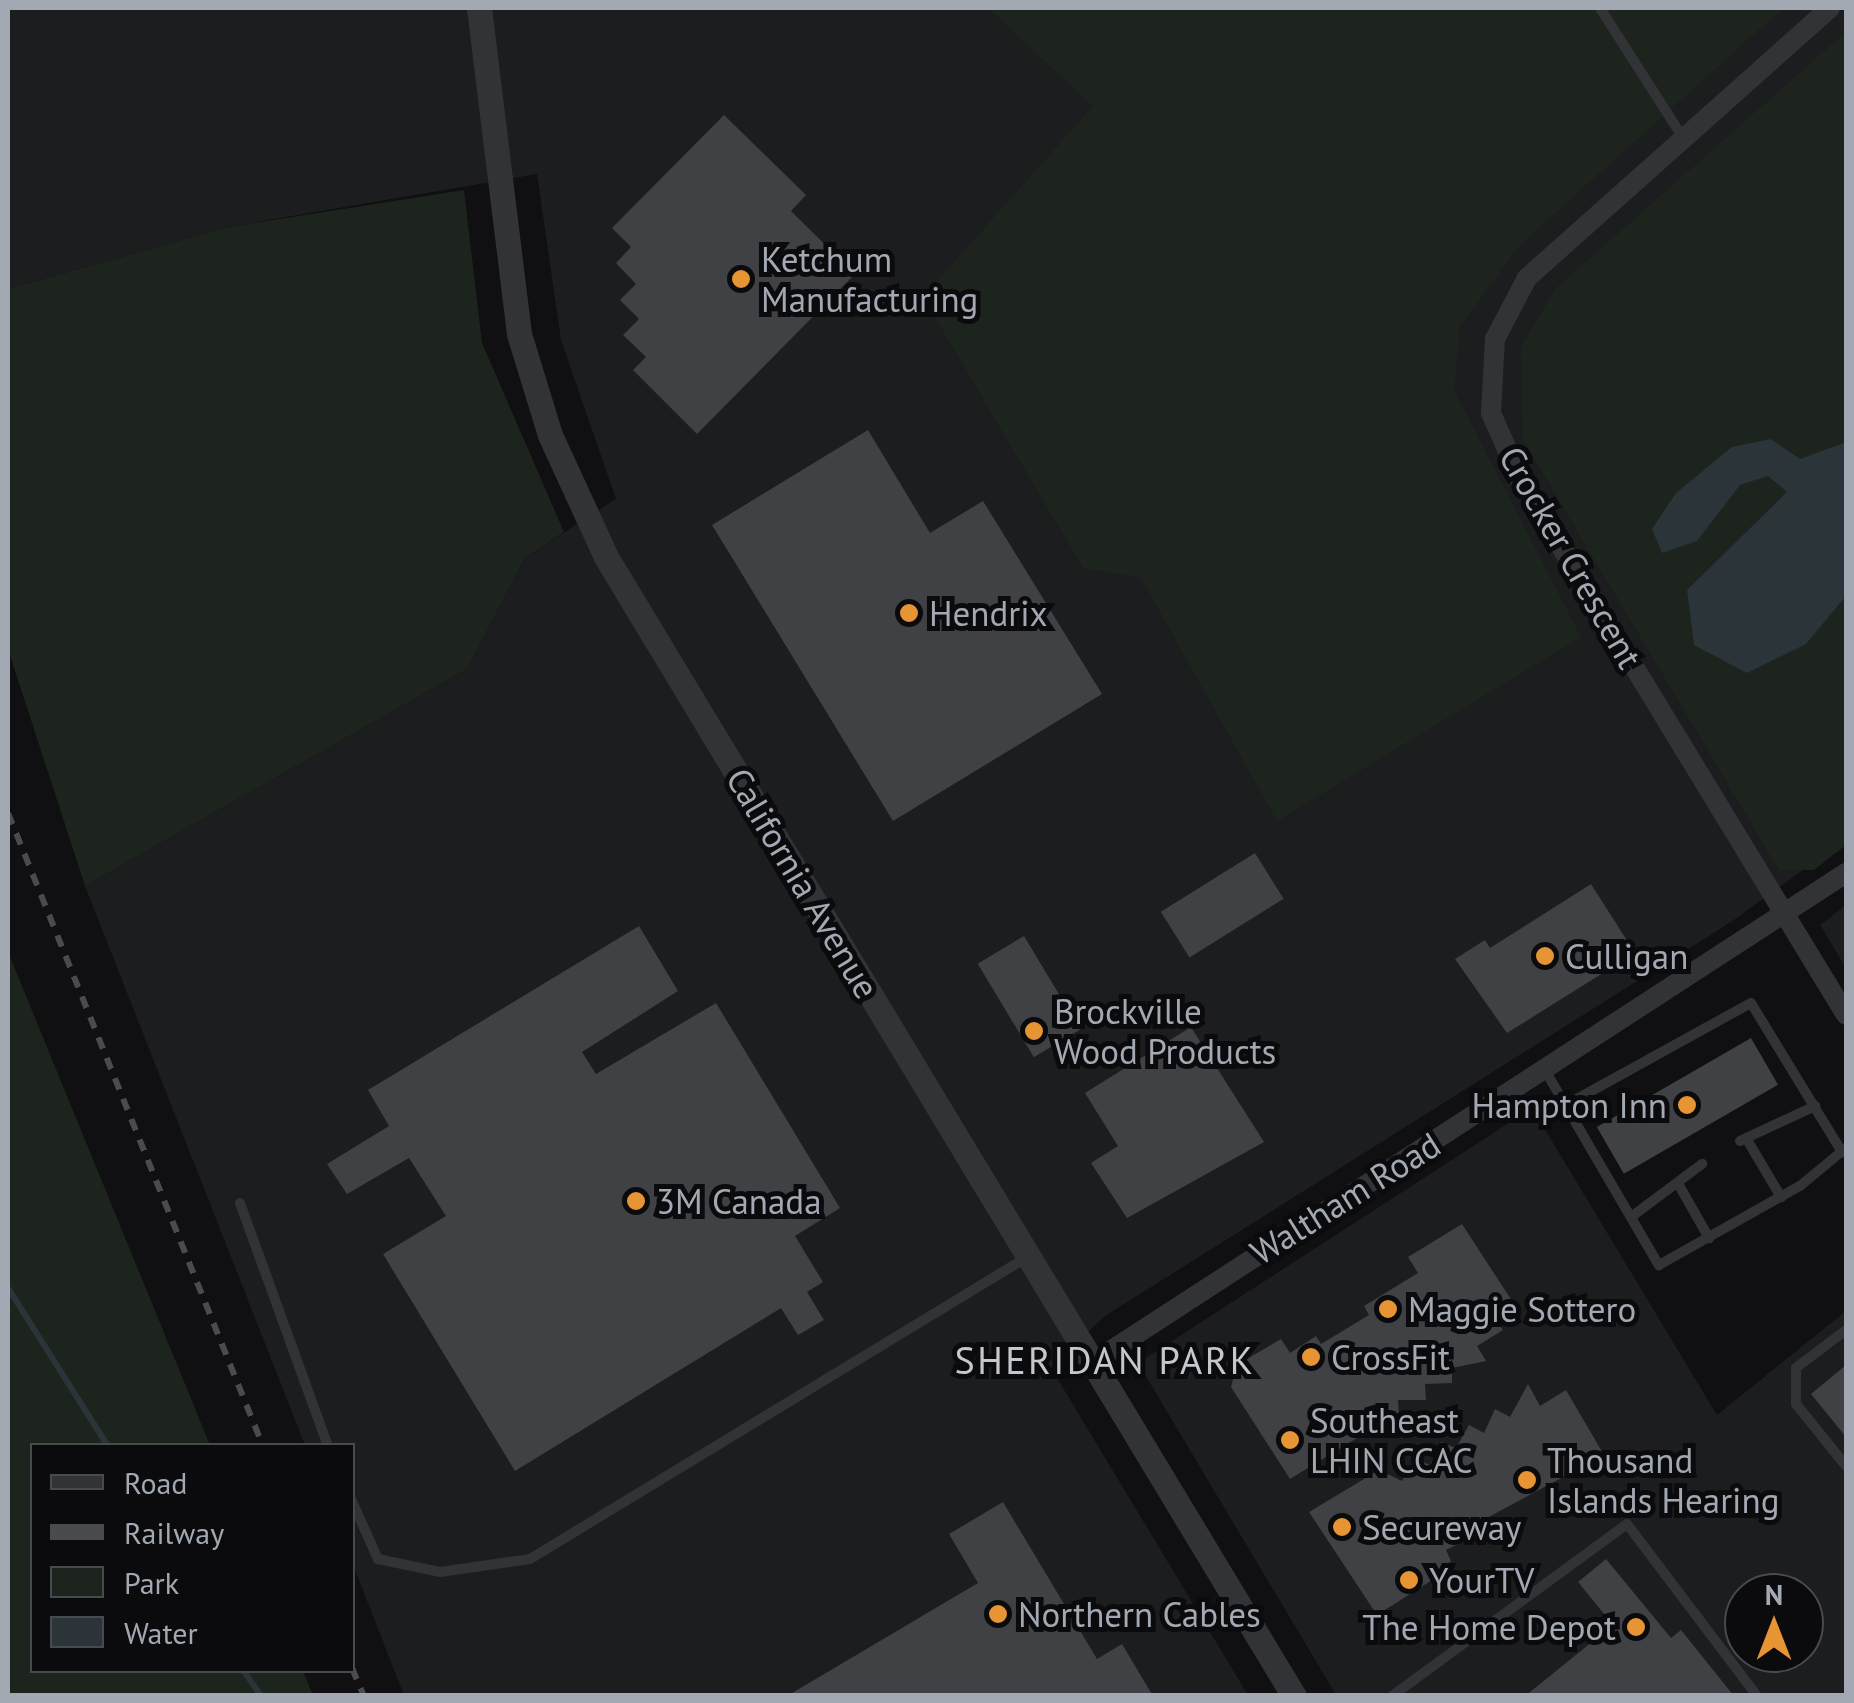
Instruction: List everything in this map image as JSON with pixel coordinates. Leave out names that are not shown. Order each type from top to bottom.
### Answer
[{"type":"street","name":"California Avenue","points":[[479,8],[520,334],[550,436],[606,556],[1096,1361],[1294,1696]]},
{"type":"street","name":"Crocker Crescent","points":[[1830,8],[1527,278],[1494,339],[1491,413],[1521,482],[1846,1015]]},
{"type":"street","name":"Waltham Road","points":[[1096,1361],[1788,920],[1846,873]]},
{"type":"lane","points":[[1600,8],[1682,138]]},
{"type":"lane","points":[[1546,1072],[1659,1265],[1781,1197],[1844,1150],[1751,1003],[1566,1106]]},
{"type":"lane","points":[[1781,1197],[1743,1140],[1815,1106]]},
{"type":"lane","points":[[1631,1217],[1680,1187],[1702,1164]]},
{"type":"lane","points":[[1680,1187],[1709,1238]]},
{"type":"lane","points":[[240,1203],[327,1443]]},
{"type":"lane","points":[[355,1508],[378,1558],[440,1572],[530,1559],[1030,1256]]},
{"type":"lane","points":[[1846,1330],[1796,1368],[1796,1404],[1846,1466]]},
{"type":"lane","points":[[1392,1696],[1627,1524],[1757,1696]]},
{"type":"shaded area","points":[[8,8],[1846,8],[1846,839],[1731,922],[1105,1316],[1051,1368],[1248,1695],[404,1695],[355,1570],[355,1443],[304,1443],[85,886],[467,669],[525,558],[616,499],[561,340],[537,174],[228,227],[8,289]]},
{"type":"shaded area","points":[[1846,905],[1846,968],[1820,925]]},
{"type":"shaded area","points":[[1532,1108],[1717,1415],[1846,1311],[1846,1695],[1336,1695],[1138,1363]]},
{"type":"green space","points":[[988,8],[1783,8],[1521,244],[1460,326],[1454,390],[1581,637],[1277,821],[1141,578],[1083,568],[923,297],[1093,106]]},
{"type":"green space","points":[[1846,32],[1846,442],[1800,459],[1771,439],[1662,552],[1697,541],[1739,485],[1768,476],[1787,492],[1687,590],[1806,644],[1846,596],[1846,845],[1814,870],[1779,870],[1522,438],[1521,347],[1556,288]]},
{"type":"green space","points":[[464,190],[482,343],[564,532],[525,558],[467,669],[85,886],[8,649],[8,289],[228,227]]},
{"type":"green space","points":[[8,952],[209,1443],[30,1443],[30,1673],[304,1673],[313,1695],[8,1695]]},
{"type":"water","points":[[1771,439],[1800,459],[1846,442],[1846,596],[1806,644],[1747,673],[1694,645],[1687,590],[1787,492],[1768,476],[1740,485],[1697,541],[1662,553],[1652,529],[1676,493],[1732,447]]},
{"type":"building","name":"Ketchum Manufacturing","points":[[724,115],[806,195],[791,211],[855,274],[697,434],[633,370],[646,357],[623,335],[639,319],[620,300],[636,284],[616,263],[631,247],[612,228]]},
{"type":"building","name":"Hendrix","points":[[868,430],[930,533],[983,501],[1102,694],[893,821],[712,525]]},
{"type":"building","points":[[1255,853],[1284,899],[1189,958],[1161,912]]},
{"type":"building","name":"Culligan","points":[[1591,884],[1635,953],[1507,1033],[1455,959],[1485,940],[1490,948]]},
{"type":"building","name":"3M Canada","points":[[639,926],[678,991],[582,1052],[596,1074],[716,1003],[840,1208],[795,1236],[823,1282],[807,1292],[824,1320],[798,1335],[781,1308],[515,1471],[383,1254],[446,1216],[409,1158],[347,1194],[327,1164],[389,1126],[368,1090]]},
{"type":"building","points":[[1024,936],[1080,1029],[1034,1057],[978,964]]},
{"type":"building","points":[[1191,1027],[1264,1142],[1127,1218],[1091,1163],[1118,1146],[1085,1093]]},
{"type":"building","name":"Hampton Inn","points":[[1751,1038],[1778,1085],[1624,1174],[1597,1127]]},
{"type":"building","points":[[1462,1224],[1514,1304],[1494,1316],[1503,1330],[1477,1346],[1486,1361],[1452,1368],[1452,1383],[1425,1384],[1426,1400],[1398,1400],[1399,1416],[1371,1416],[1370,1430],[1290,1479],[1231,1387],[1237,1365],[1281,1339],[1290,1353],[1316,1336],[1321,1344],[1369,1315],[1364,1306],[1418,1273],[1408,1257]]},
{"type":"building","points":[[1846,1365],[1846,1437],[1811,1394]]},
{"type":"building","points":[[1528,1384],[1540,1406],[1566,1390],[1604,1455],[1470,1527],[1474,1536],[1446,1550],[1451,1561],[1429,1582],[1377,1615],[1309,1512],[1379,1470],[1402,1481],[1414,1458],[1430,1465],[1441,1442],[1456,1448],[1469,1425],[1484,1433],[1495,1409],[1510,1417]]},
{"type":"building","name":"Northern Cables","points":[[1003,1502],[1097,1659],[1122,1644],[1153,1696],[787,1696],[978,1583],[949,1534]]},
{"type":"building","name":"The Home Depot","points":[[1606,1559],[1671,1638],[1681,1630],[1734,1696],[1525,1696],[1613,1625],[1578,1582]]},
{"type":"waterway","points":[[8,1288],[106,1443]]},
{"type":"waterway","points":[[245,1673],[261,1696]]},
{"type":"railway","points":[[8,813],[262,1443]]},
{"type":"railway","points":[[354,1673],[364,1696]]},
{"type":"place","name":"Ketchum Manufacturing","points":[[741,279]]},
{"type":"place","name":"Hendrix","points":[[909,613]]},
{"type":"place","name":"Culligan","points":[[1545,956]]},
{"type":"place","name":"Brockville Wood Products","points":[[1034,1031]]},
{"type":"place","name":"Hampton Inn","points":[[1687,1105]]},
{"type":"place","name":"3M Canada","points":[[636,1201]]},
{"type":"place","name":"Maggie Sottero","points":[[1388,1309]]},
{"type":"place","name":"CrossFit","points":[[1311,1357]]},
{"type":"place","name":"Southeast LHIN CCAC","points":[[1290,1440]]},
{"type":"place","name":"Thousand Islands Hearing","points":[[1527,1480]]},
{"type":"place","name":"Secureway","points":[[1342,1527]]},
{"type":"place","name":"YourTV","points":[[1409,1580]]},
{"type":"place","name":"Northern Cables","points":[[998,1614]]},
{"type":"place","name":"The Home Depot","points":[[1636,1627]]},
{"type":"district","name":"SHERIDAN PARK","points":[[1105,1360]]}]
